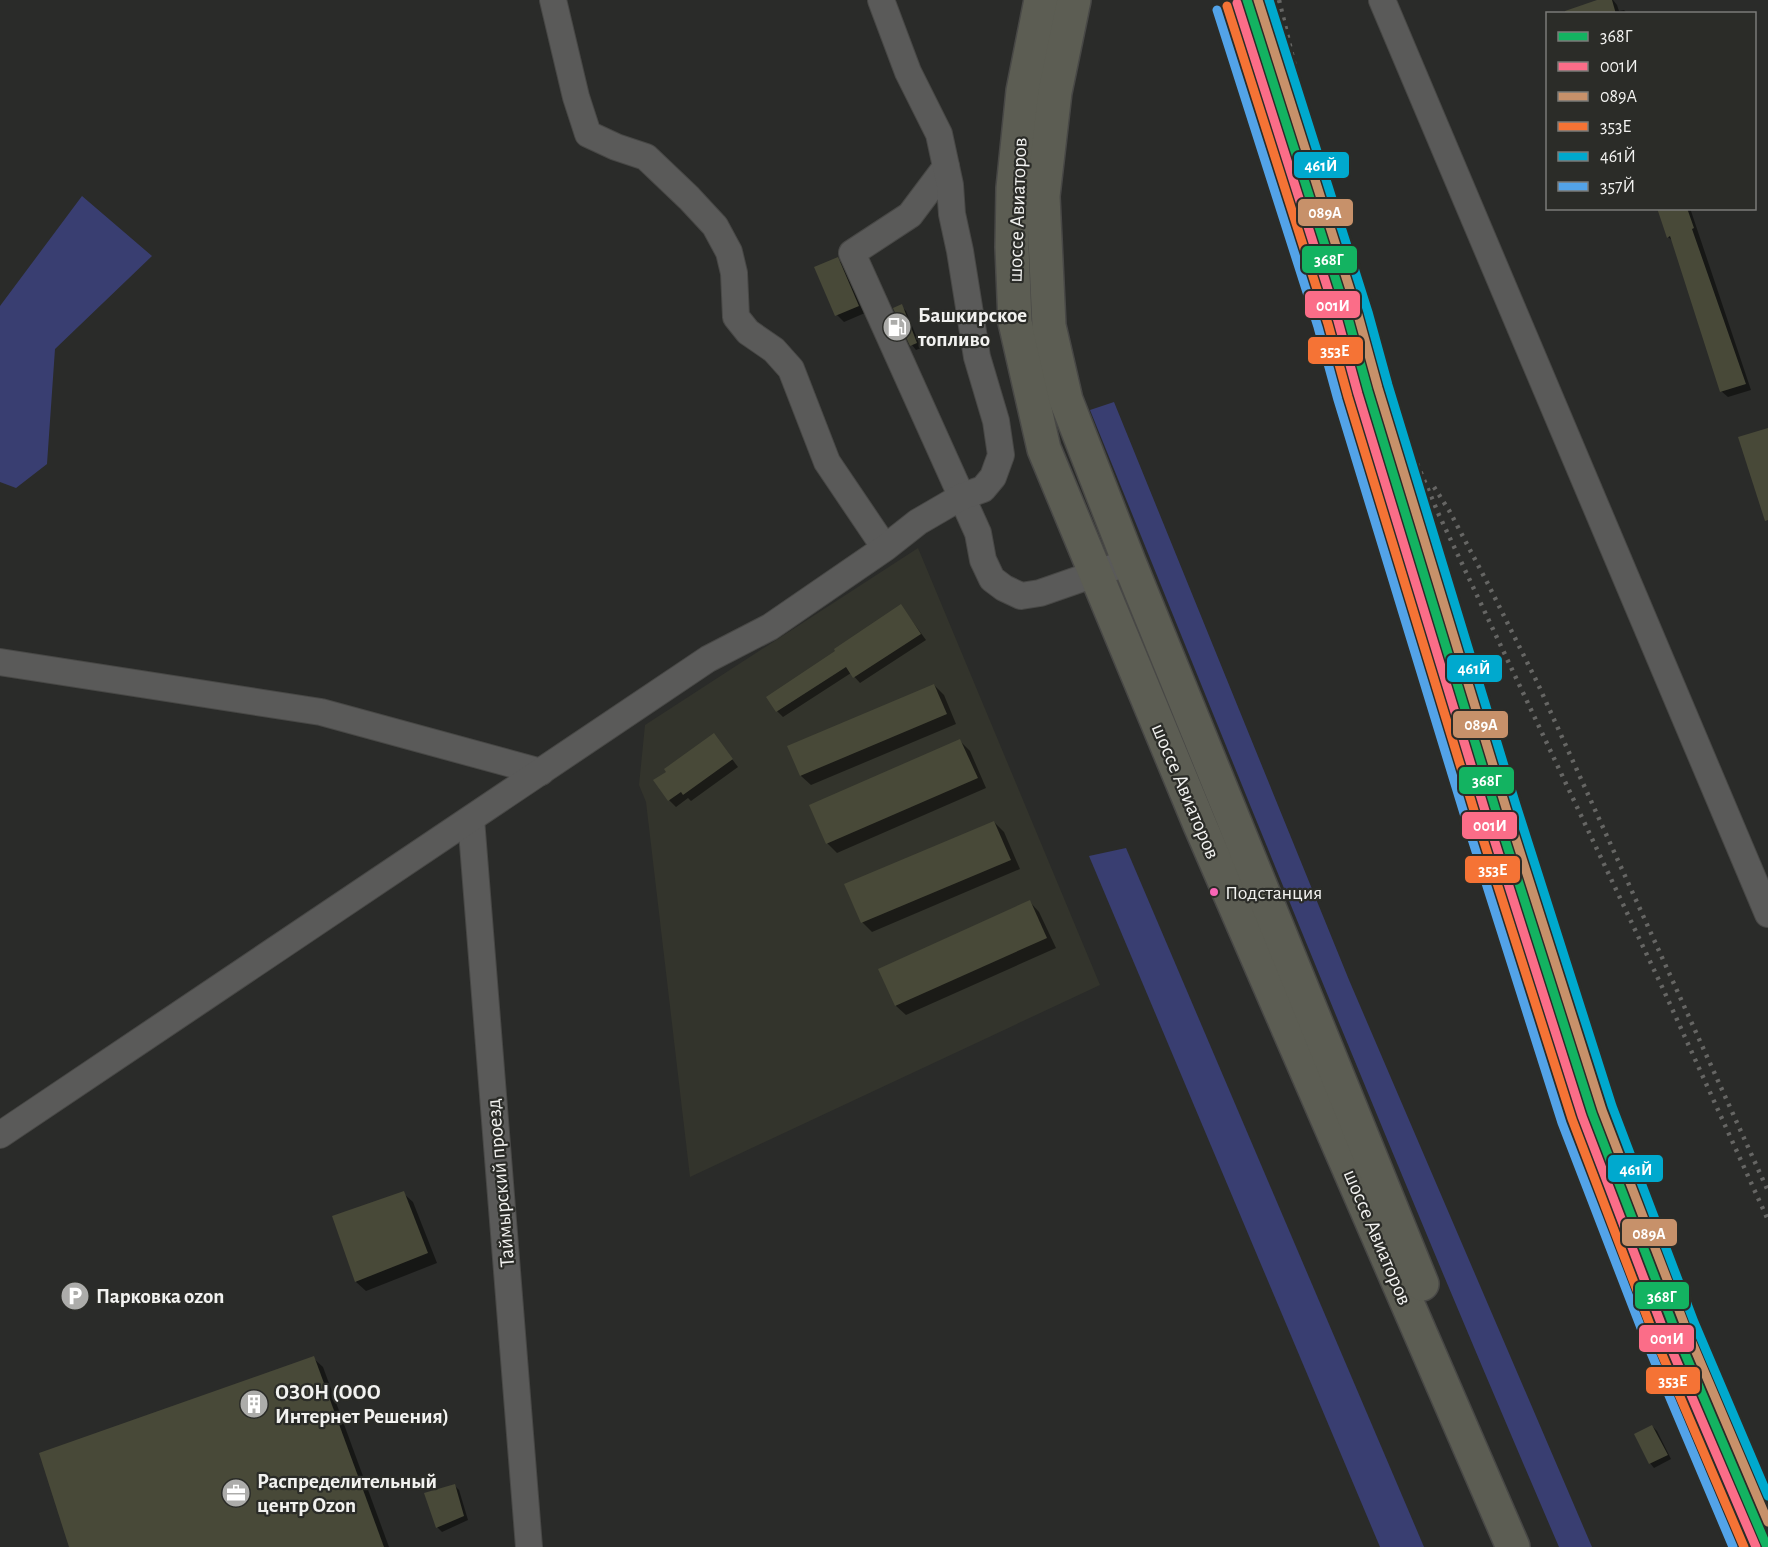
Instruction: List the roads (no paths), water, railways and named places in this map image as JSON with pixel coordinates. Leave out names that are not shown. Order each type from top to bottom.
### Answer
[{"type":"main road","name":"шоссе Авиаторов","points":[[1041,0],[1023,91],[1013,188],[1012,248],[1015,322],[1044,449],[1200,825],[1513,1547]]},
{"type":"main road","name":"шоссе Авиаторов","points":[[1074,0],[1055,92],[1043,195],[1049,326],[1066,400],[1129,562],[1224,792],[1434,1316],[1532,1547]]},
{"type":"street","points":[[554,0],[576,97],[588,134],[646,157],[715,226],[729,252],[734,273],[736,317],[747,332],[774,350],[791,369],[827,462],[881,542]]},
{"type":"street","points":[[0,1135],[708,659],[770,627],[885,548],[918,522],[962,497],[983,489],[993,477],[1001,455],[996,421],[976,357],[952,214],[950,185],[939,134],[908,72],[881,0]]},
{"type":"street","points":[[1382,0],[1768,914]]},
{"type":"street","points":[[946,167],[910,215],[852,253],[978,533],[983,560],[992,579],[1021,596],[1040,593],[1129,562]]},
{"type":"street","points":[[0,662],[321,712],[540,772]]},
{"type":"street","name":"Таймырский проезд","points":[[471,819],[529,1547]]},
{"type":"railway","points":[[1260,0],[1373,364]]},
{"type":"railway","points":[[1279,0],[1311,133]]},
{"type":"railway","points":[[1371,356],[1439,515],[1664,991],[1768,1220]]},
{"type":"railway","points":[[1395,432],[1418,502]]},
{"type":"railway","points":[[1434,487],[1450,512],[1537,682],[1768,1191]]},
{"type":"place","name":"Башкирское топливо","points":[[897,327]]},
{"type":"place","name":"Подстанция","points":[[1214,892]]},
{"type":"place","name":"Парковка ozon","points":[[75,1296]]},
{"type":"place","name":"ОЗОН (ООО Интернет Решения)","points":[[254,1404]]},
{"type":"place","name":"Распределительный центр Ozon","points":[[236,1493]]}]
